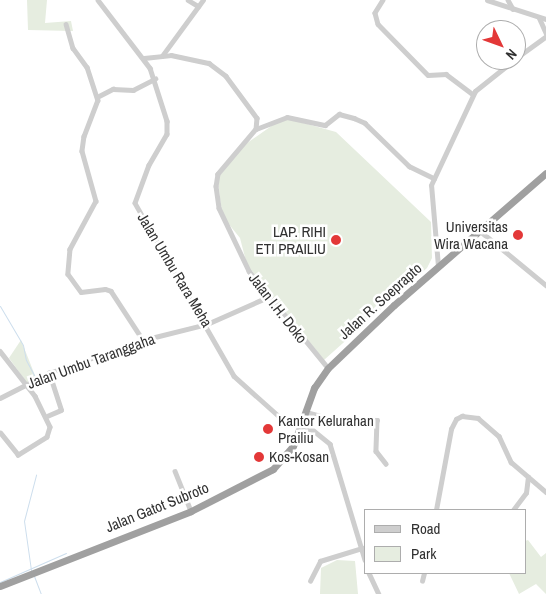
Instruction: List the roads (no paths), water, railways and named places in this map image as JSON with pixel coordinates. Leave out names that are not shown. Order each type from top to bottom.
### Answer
[{"type":"highway","name":"Jalan R. Soeprapto","points":[[301,426],[314,388],[328,368],[438,266],[546,173]]},
{"type":"highway","name":"Jalan Gatot Subroto","points":[[0,586],[191,511],[273,469],[288,453],[301,426]]},
{"type":"street","points":[[98,0],[130,46],[144,58],[162,56],[202,60],[222,71],[257,118],[256,129],[287,117],[325,125],[339,114],[354,118],[365,123],[409,166],[434,178]]},
{"type":"street","points":[[188,0],[198,6]]},
{"type":"street","points":[[162,56],[203,0]]},
{"type":"street","points":[[383,0],[375,13],[378,24],[428,75],[446,74],[473,94]]},
{"type":"street","points":[[487,0],[538,18],[546,19]]},
{"type":"street","points":[[508,0],[514,10]]},
{"type":"street","points":[[526,50],[546,35],[538,18]]},
{"type":"street","points":[[66,24],[73,48],[87,67],[90,86],[97,97]]},
{"type":"street","name":"Jalan Umbu Rara Meha","points":[[144,58],[155,79],[168,128],[134,201],[207,324],[234,376],[281,418],[321,436],[334,452],[364,556]]},
{"type":"street","points":[[438,266],[430,190],[473,94],[502,70]]},
{"type":"street","points":[[143,340],[110,290],[81,292],[68,274],[70,249],[96,201],[82,151],[97,97],[113,89],[134,90],[155,79]]},
{"type":"street","name":"Jalan I.H. Doko","points":[[256,129],[222,166],[216,186],[222,216],[236,239],[248,271],[328,368]]},
{"type":"street","points":[[479,230],[546,285]]},
{"type":"street","name":"Jalan Umbu Taranggaha","points":[[0,398],[49,373],[143,340],[207,324],[268,297]]},
{"type":"street","points":[[0,352],[26,384],[47,416],[49,434],[21,454],[13,452],[0,433]]},
{"type":"street","points":[[47,416],[61,410],[49,373]]},
{"type":"street","points":[[306,412],[332,419],[377,420],[376,451],[386,464]]},
{"type":"street","points":[[436,509],[451,429],[456,419],[462,416],[478,418],[499,436],[506,446],[508,460],[546,492]]},
{"type":"street","points":[[175,471],[191,511]]},
{"type":"street","points":[[514,509],[526,493],[528,477]]},
{"type":"street","points":[[310,581],[320,561],[362,548]]},
{"type":"street","points":[[369,574],[379,594]]},
{"type":"street","points":[[422,581],[424,574]]},
{"type":"waterway","points":[[0,306],[23,345],[26,360],[36,379]]},
{"type":"waterway","points":[[31,570],[24,521],[36,475]]},
{"type":"waterway","points":[[0,582],[66,553]]},
{"type":"waterway","points":[[34,576],[41,594]]},
{"type":"place","name":"Universitas Wira Wacana","points":[[518,235]]},
{"type":"place","name":"LAP. RIHI ETI PRAILIU","points":[[336,240]]},
{"type":"place","name":"Kantor Kelurahan Prailiu","points":[[268,429]]},
{"type":"place","name":"Kos-Kosan","points":[[259,457]]}]
